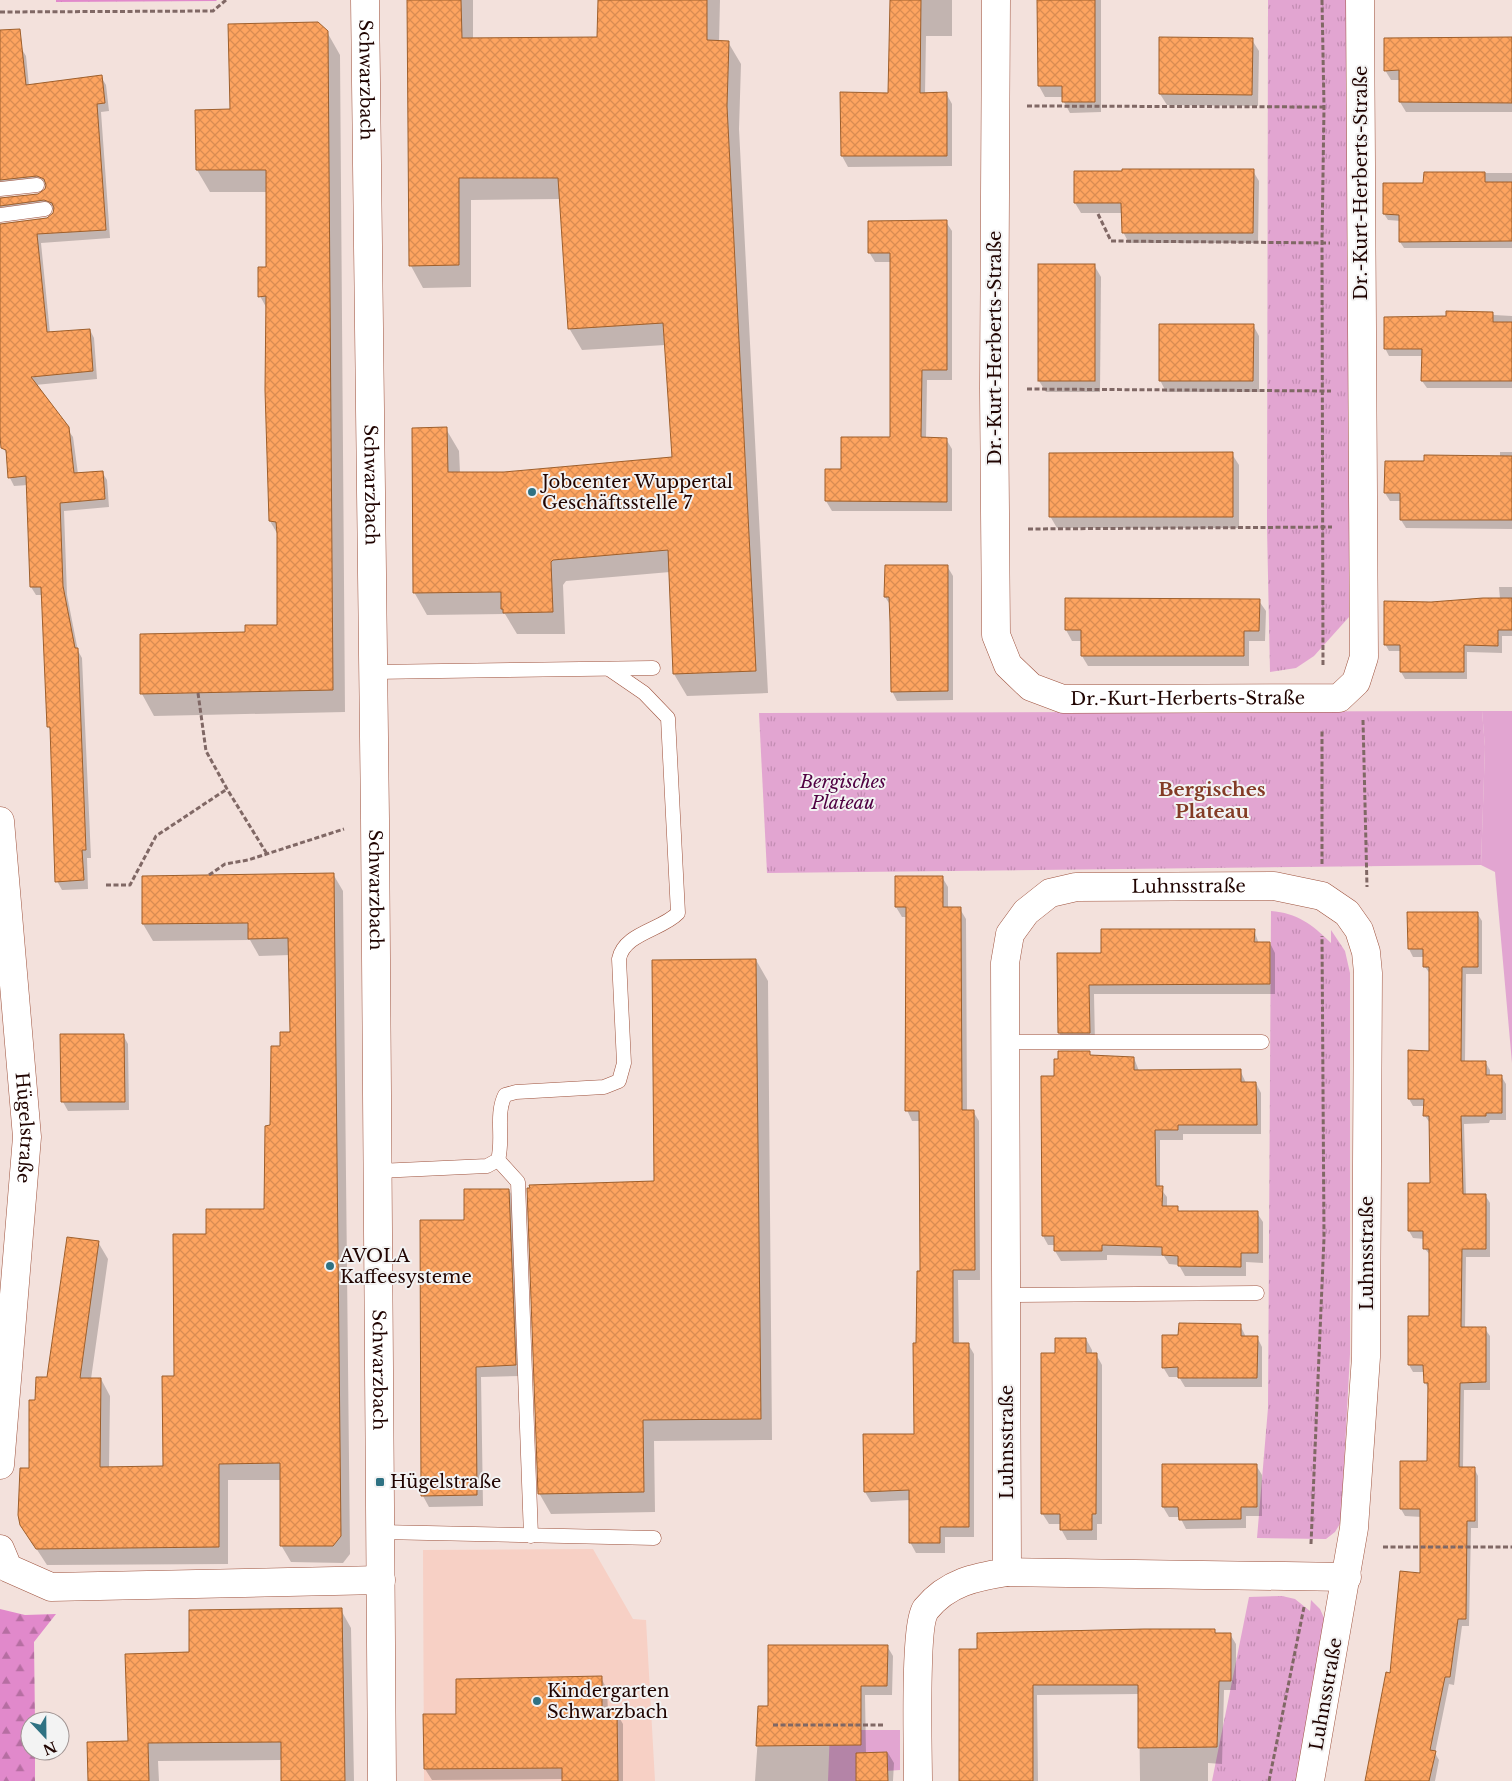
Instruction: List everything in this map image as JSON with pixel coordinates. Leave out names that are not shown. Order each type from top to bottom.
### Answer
[{"type":"street","name":"Schwarzbach","points":[[366,0],[382,1781]]},
{"type":"street","name":"Dr.-Kurt-Herberts-Straße","points":[[996,0],[994,389],[996,634],[1008,665],[1031,687],[1063,700],[1339,698],[1356,682],[1364,657],[1360,0]]},
{"type":"street","name":"Hügelstraße","points":[[0,821],[27,1136],[0,1465]]},
{"type":"street","name":"Luhnsstraße","points":[[1007,1572],[1005,963],[1010,934],[1026,912],[1050,893],[1076,887],[1274,886],[1322,896],[1347,913],[1359,930],[1366,952],[1368,973],[1366,1357],[1354,1528],[1310,1781]]},
{"type":"street","points":[[0,1549],[8,1568],[51,1587],[381,1580]]},
{"type":"street","points":[[918,1781],[919,1635],[925,1611],[940,1595],[970,1578],[1007,1572],[1347,1577]]},
{"type":"lane","points":[[0,188],[37,184]]},
{"type":"lane","points":[[0,214],[45,209]]},
{"type":"lane","points":[[373,672],[653,668]]},
{"type":"lane","points":[[498,1160],[500,1150],[500,1106],[505,1095],[516,1092],[604,1088],[619,1081],[624,1063],[620,950],[629,942],[670,921],[678,913],[668,718],[644,693],[608,669]]},
{"type":"lane","points":[[1005,1042],[1262,1042]]},
{"type":"lane","points":[[378,1171],[487,1166],[498,1160]]},
{"type":"lane","points":[[498,1160],[518,1182],[531,1536]]},
{"type":"lane","points":[[1006,1295],[1257,1294]]},
{"type":"lane","points":[[380,1532],[654,1538]]},
{"type":"path","points":[[0,12],[213,11],[226,0]]},
{"type":"path","points":[[1269,1781],[1310,1577],[1324,1238],[1321,1052],[1324,528],[1322,243],[1324,107],[1322,0]]},
{"type":"path","points":[[996,106],[1360,107]]},
{"type":"path","points":[[1098,214],[1111,241],[1361,244]]},
{"type":"path","points":[[994,389],[1362,392]]},
{"type":"path","points":[[995,529],[1362,527]]},
{"type":"path","points":[[198,693],[206,751],[267,854]]},
{"type":"path","points":[[1363,716],[1367,888]]},
{"type":"path","points":[[106,885],[130,885],[156,836],[227,789]]},
{"type":"path","points":[[209,875],[225,864],[267,854],[313,839]]},
{"type":"path","points":[[1354,1528],[1381,1530],[1382,1547],[1512,1547]]},
{"type":"path","points":[[773,1725],[918,1724]]},
{"type":"shaded area","name":"Kindergarten Schwarzbach","points":[[593,1549],[633,1619],[646,1620],[655,1781],[424,1781],[423,1550]]},
{"type":"green space","points":[[56,0],[216,0],[217,1],[56,2]]},
{"type":"green space","points":[[1268,0],[1351,0],[1349,617],[1314,656],[1296,668],[1270,672],[1267,528]]},
{"type":"green space","name":"Bergisches Plateau","points":[[1482,711],[1485,747],[1481,865],[767,873],[759,713]]},
{"type":"green space","points":[[1482,711],[1512,711],[1512,1063],[1495,872],[1481,865],[1485,747]]},
{"type":"green space","points":[[1271,911],[1289,914],[1304,921],[1331,943],[1331,930],[1345,951],[1350,973],[1350,1354],[1341,1522],[1335,1532],[1326,1539],[1257,1538],[1268,1408]]},
{"type":"green space","points":[[1282,1596],[1295,1599],[1310,1611],[1311,1600],[1320,1609],[1325,1620],[1298,1781],[1212,1781],[1249,1597]]},
{"type":"green space","points":[[0,1609],[25,1615],[56,1614],[34,1642],[35,1711],[20,1711],[20,1761],[35,1761],[35,1781],[0,1781]]},
{"type":"green space","points":[[830,1730],[900,1730],[900,1770],[856,1773],[856,1781],[828,1781]]},
{"type":"building","points":[[407,0],[461,0],[462,38],[597,37],[598,0],[707,0],[707,40],[729,41],[727,106],[756,671],[673,674],[668,550],[553,560],[551,562],[553,612],[503,613],[503,609],[501,609],[501,592],[413,593],[412,428],[447,427],[448,472],[504,472],[672,457],[663,323],[568,329],[558,178],[459,178],[459,265],[409,266]]},
{"type":"building","points":[[890,0],[921,0],[920,93],[947,92],[947,156],[841,156],[840,92],[888,93]]},
{"type":"building","points":[[1037,0],[1095,0],[1095,102],[1062,102],[1062,86],[1038,86]]},
{"type":"building","points":[[318,22],[328,31],[333,690],[140,694],[140,634],[245,632],[245,625],[277,625],[277,533],[276,522],[269,521],[265,390],[266,296],[258,297],[258,267],[266,267],[266,170],[196,170],[195,110],[230,109],[228,24]]},
{"type":"building","points":[[20,29],[26,85],[102,75],[105,103],[97,104],[106,230],[37,234],[47,332],[90,329],[93,371],[31,377],[69,427],[74,473],[103,471],[105,499],[60,503],[63,586],[75,648],[78,648],[86,850],[82,850],[84,880],[55,882],[50,727],[47,727],[41,587],[30,587],[26,476],[8,478],[6,450],[1,448],[0,436],[0,224],[47,218],[53,213],[54,208],[52,203],[44,200],[0,206],[0,198],[38,194],[45,189],[46,185],[44,179],[37,176],[0,180],[0,30]]},
{"type":"building","points":[[1159,37],[1253,38],[1252,95],[1159,94]]},
{"type":"building","points":[[1512,37],[1512,103],[1399,102],[1399,70],[1384,71],[1384,38]]},
{"type":"building","points":[[1122,169],[1254,169],[1253,233],[1122,233],[1121,203],[1074,203],[1074,171],[1122,171]]},
{"type":"building","points":[[1424,172],[1485,172],[1485,182],[1512,182],[1512,241],[1399,242],[1399,215],[1383,214],[1383,183],[1423,183]]},
{"type":"building","points":[[947,220],[947,370],[922,370],[921,437],[947,438],[947,502],[825,501],[825,469],[841,469],[841,437],[890,437],[890,253],[868,253],[868,221]]},
{"type":"building","points":[[1038,264],[1095,264],[1095,381],[1038,381]]},
{"type":"building","points":[[1446,311],[1493,312],[1493,322],[1512,322],[1512,381],[1421,381],[1422,349],[1384,349],[1384,317],[1446,316]]},
{"type":"building","points":[[1159,324],[1254,324],[1253,381],[1159,381]]},
{"type":"building","points":[[1233,452],[1233,517],[1049,517],[1049,453]]},
{"type":"building","points":[[1424,455],[1512,456],[1512,520],[1400,520],[1400,493],[1384,493],[1385,461],[1424,461]]},
{"type":"building","points":[[885,565],[948,565],[948,691],[891,692],[889,597],[884,597]]},
{"type":"building","points":[[1065,598],[1260,599],[1259,631],[1244,631],[1244,656],[1081,656],[1081,630],[1065,630]]},
{"type":"building","points":[[1512,598],[1512,630],[1498,630],[1498,646],[1464,645],[1464,672],[1400,672],[1400,645],[1384,645],[1384,601],[1431,602]]},
{"type":"building","points":[[334,873],[341,1536],[333,1546],[280,1546],[280,1463],[219,1464],[219,1547],[36,1549],[20,1525],[18,1515],[20,1468],[29,1468],[29,1400],[35,1400],[36,1377],[47,1377],[67,1237],[99,1241],[80,1378],[101,1378],[100,1467],[163,1466],[162,1376],[174,1376],[173,1234],[206,1234],[206,1209],[264,1209],[265,1126],[270,1125],[271,1046],[280,1046],[280,1032],[290,1032],[288,938],[248,939],[248,923],[142,924],[142,876]]},
{"type":"building","points":[[895,876],[943,876],[943,907],[961,907],[962,1110],[974,1110],[975,1270],[953,1270],[953,1343],[969,1343],[969,1527],[940,1527],[940,1543],[909,1543],[909,1490],[864,1492],[863,1434],[914,1434],[913,1343],[916,1343],[917,1271],[920,1271],[919,1111],[905,1111],[906,907],[895,907]]},
{"type":"building","points":[[1407,912],[1478,912],[1478,967],[1462,967],[1461,1061],[1486,1061],[1486,1075],[1502,1075],[1502,1113],[1486,1113],[1486,1116],[1461,1116],[1463,1194],[1486,1194],[1486,1249],[1462,1249],[1461,1327],[1486,1327],[1486,1382],[1460,1383],[1459,1467],[1475,1467],[1475,1521],[1467,1521],[1466,1619],[1458,1619],[1450,1677],[1445,1677],[1430,1750],[1436,1751],[1429,1781],[1365,1781],[1386,1672],[1390,1673],[1400,1571],[1420,1573],[1420,1509],[1400,1509],[1400,1461],[1427,1461],[1428,1383],[1424,1383],[1423,1365],[1408,1365],[1408,1316],[1429,1316],[1429,1249],[1423,1249],[1423,1231],[1408,1231],[1408,1183],[1430,1183],[1429,1116],[1423,1116],[1424,1099],[1408,1099],[1408,1050],[1429,1051],[1429,967],[1423,967],[1423,949],[1408,949]]},
{"type":"building","points":[[1101,929],[1255,929],[1254,942],[1270,942],[1270,984],[1089,985],[1090,1033],[1058,1033],[1057,953],[1101,953]]},
{"type":"building","points":[[756,959],[761,1419],[643,1420],[644,1492],[538,1494],[527,1188],[530,1188],[529,1185],[654,1181],[652,960]]},
{"type":"building","points":[[60,1034],[124,1034],[125,1102],[61,1102]]},
{"type":"building","points":[[1058,1051],[1090,1051],[1090,1055],[1134,1057],[1134,1070],[1241,1069],[1241,1082],[1256,1082],[1257,1125],[1178,1125],[1178,1130],[1155,1130],[1156,1186],[1163,1186],[1162,1206],[1178,1206],[1178,1211],[1258,1211],[1258,1253],[1241,1253],[1241,1267],[1178,1266],[1178,1256],[1162,1255],[1162,1247],[1102,1245],[1102,1251],[1054,1251],[1054,1236],[1042,1236],[1041,1076],[1054,1076],[1054,1059],[1058,1059]]},
{"type":"building","points":[[464,1189],[509,1189],[516,1365],[476,1367],[477,1495],[421,1496],[420,1220],[464,1220]]},
{"type":"building","points":[[1179,1323],[1241,1324],[1241,1336],[1258,1336],[1257,1378],[1178,1378],[1178,1367],[1162,1368],[1162,1335],[1178,1335]]},
{"type":"building","points":[[1055,1338],[1086,1338],[1086,1353],[1097,1353],[1096,1514],[1092,1514],[1092,1530],[1060,1530],[1060,1514],[1041,1514],[1041,1353],[1055,1353]]},
{"type":"building","points":[[1162,1464],[1257,1464],[1257,1507],[1241,1507],[1241,1519],[1179,1520],[1178,1507],[1162,1507]]},
{"type":"building","points":[[342,1608],[345,1781],[281,1781],[281,1742],[148,1743],[149,1781],[88,1781],[87,1742],[128,1741],[125,1654],[189,1652],[189,1610]]},
{"type":"building","points":[[1215,1629],[1215,1633],[1231,1633],[1231,1681],[1219,1681],[1217,1747],[1138,1748],[1138,1685],[1033,1685],[1033,1781],[959,1781],[959,1649],[977,1649],[977,1633]]},
{"type":"building","points":[[768,1645],[888,1645],[887,1686],[861,1686],[861,1745],[756,1746],[758,1706],[768,1706]]},
{"type":"building","points":[[602,1676],[602,1711],[617,1711],[618,1781],[562,1781],[562,1768],[424,1769],[423,1714],[456,1714],[456,1679]]},
{"type":"building","points":[[887,1752],[888,1781],[856,1781],[856,1753]]},
{"type":"place","name":"Jobcenter Wuppertal Geschäftsstelle 7","points":[[532,492]]},
{"type":"place","name":"AVOLA Kaffeesysteme","points":[[330,1266]]},
{"type":"place","name":"Hügelstraße","points":[[380,1482]]},
{"type":"place","name":"Kindergarten Schwarzbach","points":[[537,1701]]},
{"type":"district","name":"Bergisches Plateau","points":[[1212,800]]}]
